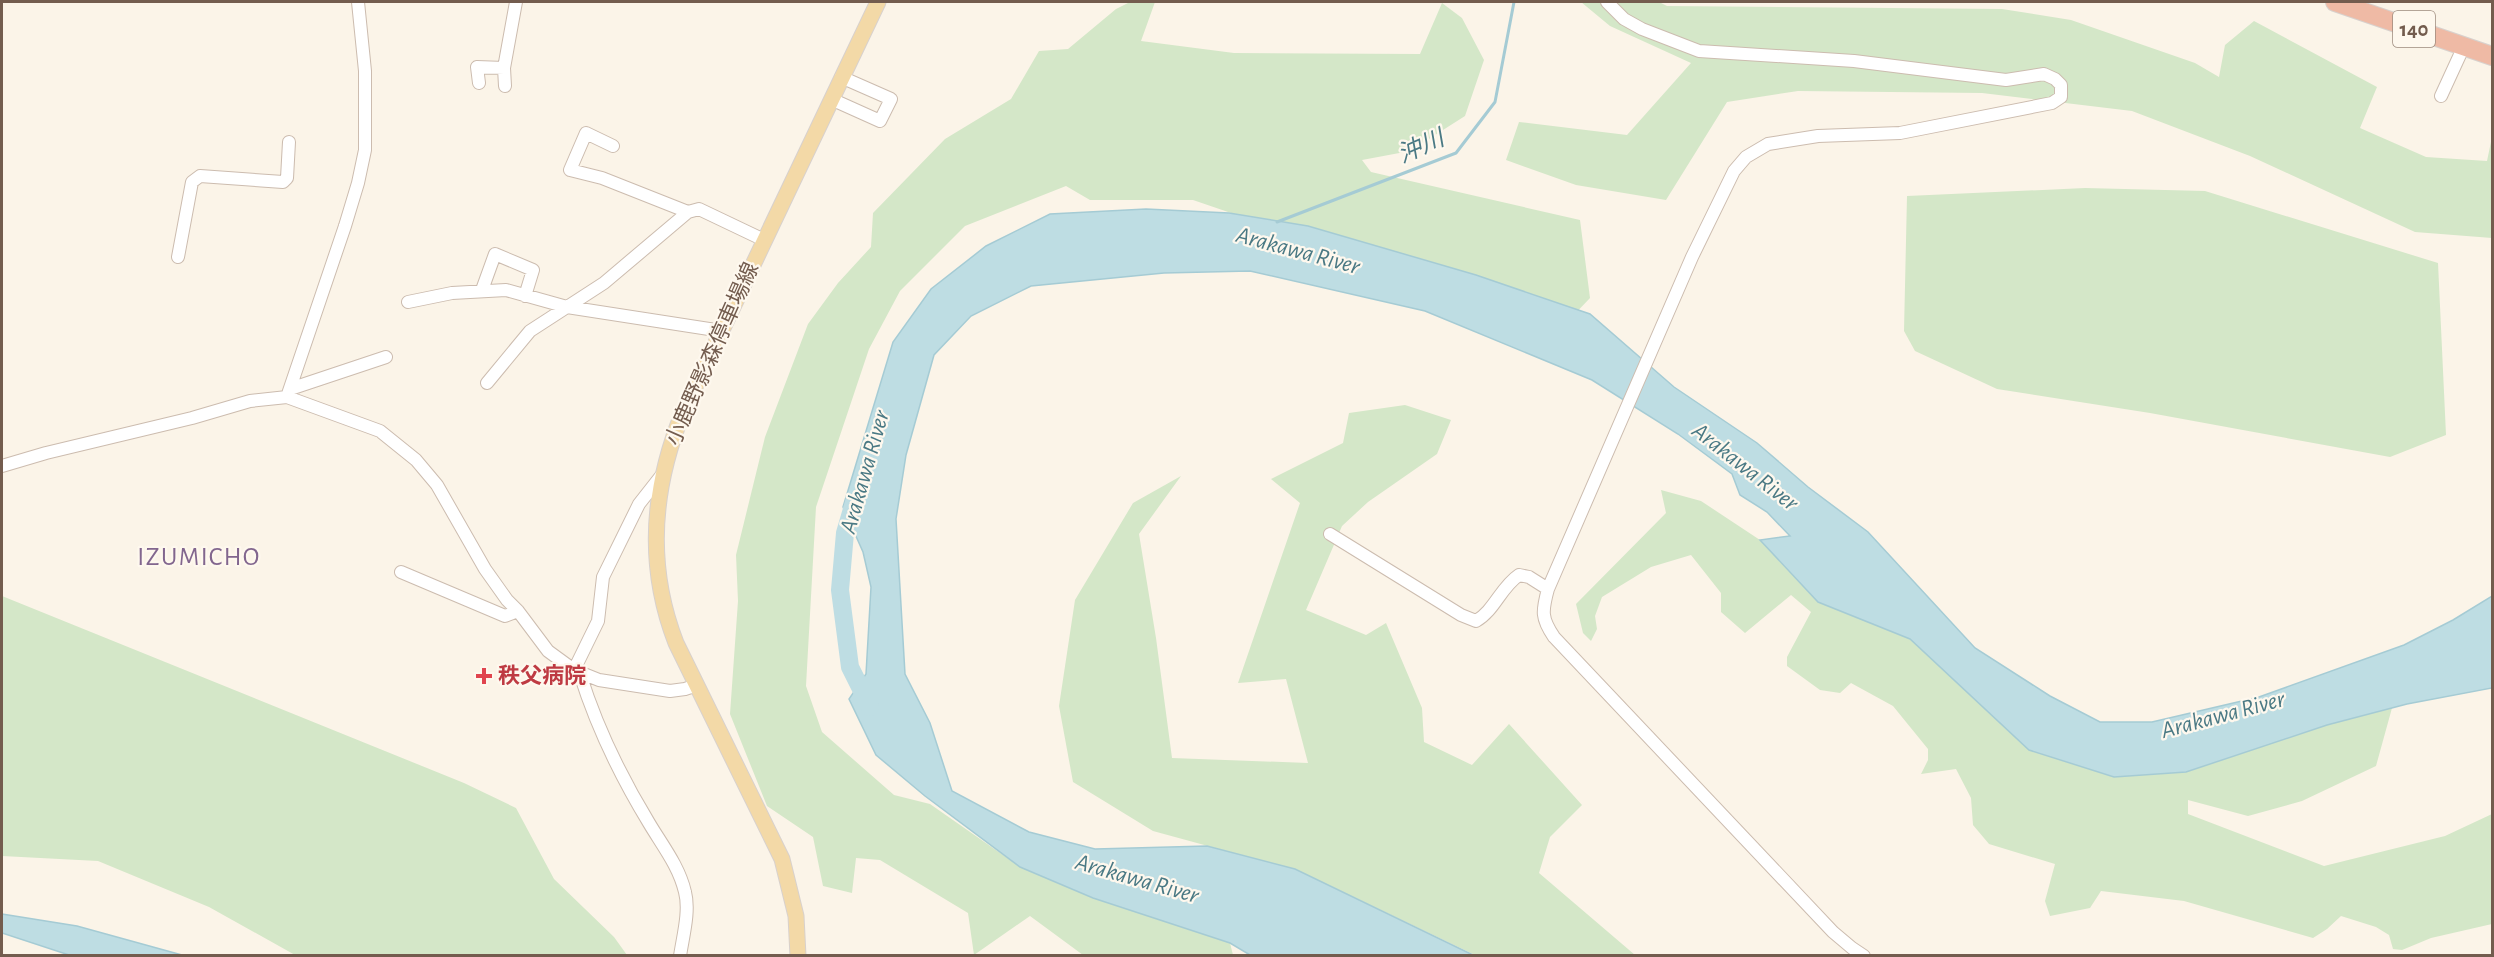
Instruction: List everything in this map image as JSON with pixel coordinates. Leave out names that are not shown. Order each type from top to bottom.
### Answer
[{"type":"highway","name":"140","points":[[2335,2],[2493,56]]},
{"type":"main road","name":"小鹿野影森停車場線","points":[[798,956],[795,916],[782,859],[665,616],[655,545],[656,510],[661,476],[683,412],[878,2]]},
{"type":"street","points":[[288,393],[345,226],[358,183],[364,150],[365,70],[358,2]]},
{"type":"street","points":[[505,86],[504,68],[516,2]]},
{"type":"street","points":[[1607,2],[1624,19],[1642,29],[1699,51],[1854,61],[2006,80],[2044,74],[2061,85],[2061,97],[2052,104],[1900,133],[1818,136],[1768,144],[1746,157],[1734,171],[1692,257],[1548,589],[1543,618],[1554,637],[1833,932],[1864,956]]},
{"type":"street","points":[[2441,96],[2463,46]]},
{"type":"street","points":[[479,82],[477,67],[504,68]]},
{"type":"street","points":[[831,99],[880,121],[891,99],[841,77]]},
{"type":"street","points":[[613,146],[586,133],[570,170],[602,178],[688,212]]},
{"type":"street","points":[[177,257],[192,182],[200,176],[283,182],[287,178],[290,142]]},
{"type":"street","points":[[487,383],[530,331],[604,283],[688,212],[699,209],[764,240]]},
{"type":"street","points":[[482,290],[495,254],[533,270],[525,296]]},
{"type":"street","points":[[408,302],[452,293],[506,290],[567,307],[722,331]]},
{"type":"street","points":[[2,466],[46,453],[192,418],[250,400],[288,393],[387,357]]},
{"type":"street","points":[[288,393],[380,431],[416,460],[437,486],[485,569],[507,600],[548,651],[577,672],[599,680],[670,691],[697,685]]},
{"type":"street","points":[[661,476],[639,504],[603,577],[598,621],[577,672],[591,710],[649,823],[671,857],[686,892],[686,912],[680,956]]},
{"type":"street","points":[[1330,534],[1461,615],[1476,621],[1484,616],[1508,582],[1519,575],[1529,577],[1548,589]]},
{"type":"street","points":[[401,572],[506,616],[518,611]]},
{"type":"green space","points":[[1130,2],[1155,2],[1141,41],[1234,53],[1420,54],[1442,3],[1462,18],[1484,60],[1465,116],[1410,151],[1362,160],[1371,172],[1580,220],[1590,298],[1570,319],[1371,261],[1193,200],[1090,200],[1066,186],[965,226],[900,291],[869,349],[816,507],[806,686],[822,732],[894,795],[930,804],[1020,867],[1093,898],[1230,943],[1233,955],[1083,955],[1030,916],[974,955],[968,913],[880,860],[856,858],[852,893],[823,886],[813,837],[767,806],[730,714],[738,601],[736,555],[765,437],[808,324],[838,283],[871,247],[873,213],[945,139],[1011,99],[1039,51],[1068,49],[1116,9]]},
{"type":"green space","points":[[1581,2],[1659,2],[1667,6],[2002,9],[2071,20],[2195,63],[2219,77],[2225,45],[2254,21],[2377,87],[2360,128],[2426,157],[2487,161],[2492,137],[2492,238],[2415,232],[2250,156],[2132,111],[1982,93],[1798,91],[1727,102],[1666,200],[1576,185],[1506,160],[1519,122],[1627,135],[1691,63],[1610,26]]},
{"type":"green space","points":[[2085,188],[2205,191],[2438,263],[2446,435],[2390,457],[2150,413],[1997,389],[1915,351],[1904,331],[1907,196]]},
{"type":"green space","points":[[1405,405],[1451,420],[1437,454],[1368,502],[1342,526],[1306,610],[1366,635],[1386,623],[1422,708],[1424,742],[1472,765],[1509,724],[1582,805],[1550,837],[1539,873],[1635,955],[1475,955],[1299,871],[1153,831],[1073,782],[1059,706],[1075,600],[1133,503],[1181,476],[1139,534],[1172,758],[1308,763],[1286,679],[1238,683],[1300,503],[1271,479],[1343,443],[1349,413]]},
{"type":"green space","points":[[1661,490],[1701,501],[1760,540],[1818,602],[1910,639],[2029,750],[2114,777],[2186,772],[2327,725],[2392,708],[2376,766],[2302,801],[2248,816],[2188,800],[2188,814],[2324,866],[2445,836],[2492,814],[2492,924],[2431,938],[2402,950],[2393,949],[2389,935],[2376,927],[2341,916],[2313,938],[2184,901],[2101,891],[2090,908],[2050,916],[2045,901],[2055,864],[1989,844],[1973,825],[1971,798],[1956,769],[1921,774],[1928,760],[1928,749],[1893,706],[1851,683],[1840,693],[1820,690],[1787,666],[1787,657],[1811,612],[1791,595],[1745,633],[1721,612],[1721,593],[1691,555],[1651,567],[1602,597],[1595,616],[1597,629],[1591,641],[1583,633],[1576,604],[1666,513]]},
{"type":"green space","points":[[2,596],[464,783],[516,808],[554,879],[614,937],[627,955],[295,955],[209,907],[98,861],[2,856]]},
{"type":"water","points":[[1146,209],[1229,213],[1308,226],[1476,275],[1590,314],[1674,387],[1757,443],[1808,487],[1868,532],[1975,648],[2050,696],[2100,722],[2152,722],[2259,697],[2404,645],[2453,620],[2492,596],[2492,688],[2407,704],[2327,725],[2186,772],[2114,777],[2029,750],[1910,639],[1818,602],[1760,540],[1790,536],[1767,512],[1740,495],[1732,474],[1678,434],[1592,380],[1425,311],[1250,271],[1164,273],[1031,286],[971,316],[934,355],[906,455],[896,519],[905,674],[930,723],[952,791],[1029,832],[1095,849],[1207,846],[1295,869],[1473,955],[1250,955],[1230,943],[1093,898],[1020,867],[925,796],[876,755],[849,699],[866,674],[871,587],[863,552],[843,507],[893,342],[931,289],[986,246],[1050,214]]},
{"type":"water","points":[[2,914],[77,926],[182,955],[69,955],[2,933]]},
{"type":"waterway","name":"沖川","points":[[1277,222],[1456,153],[1495,102],[1514,2]]},
{"type":"waterway","name":"Arakawa River","points":[[855,499],[845,533],[840,590],[850,667],[870,707]]},
{"type":"place","name":"秩父病院","points":[[484,676]]},
{"type":"district","name":"IZUMICHO","points":[[199,557]]}]
